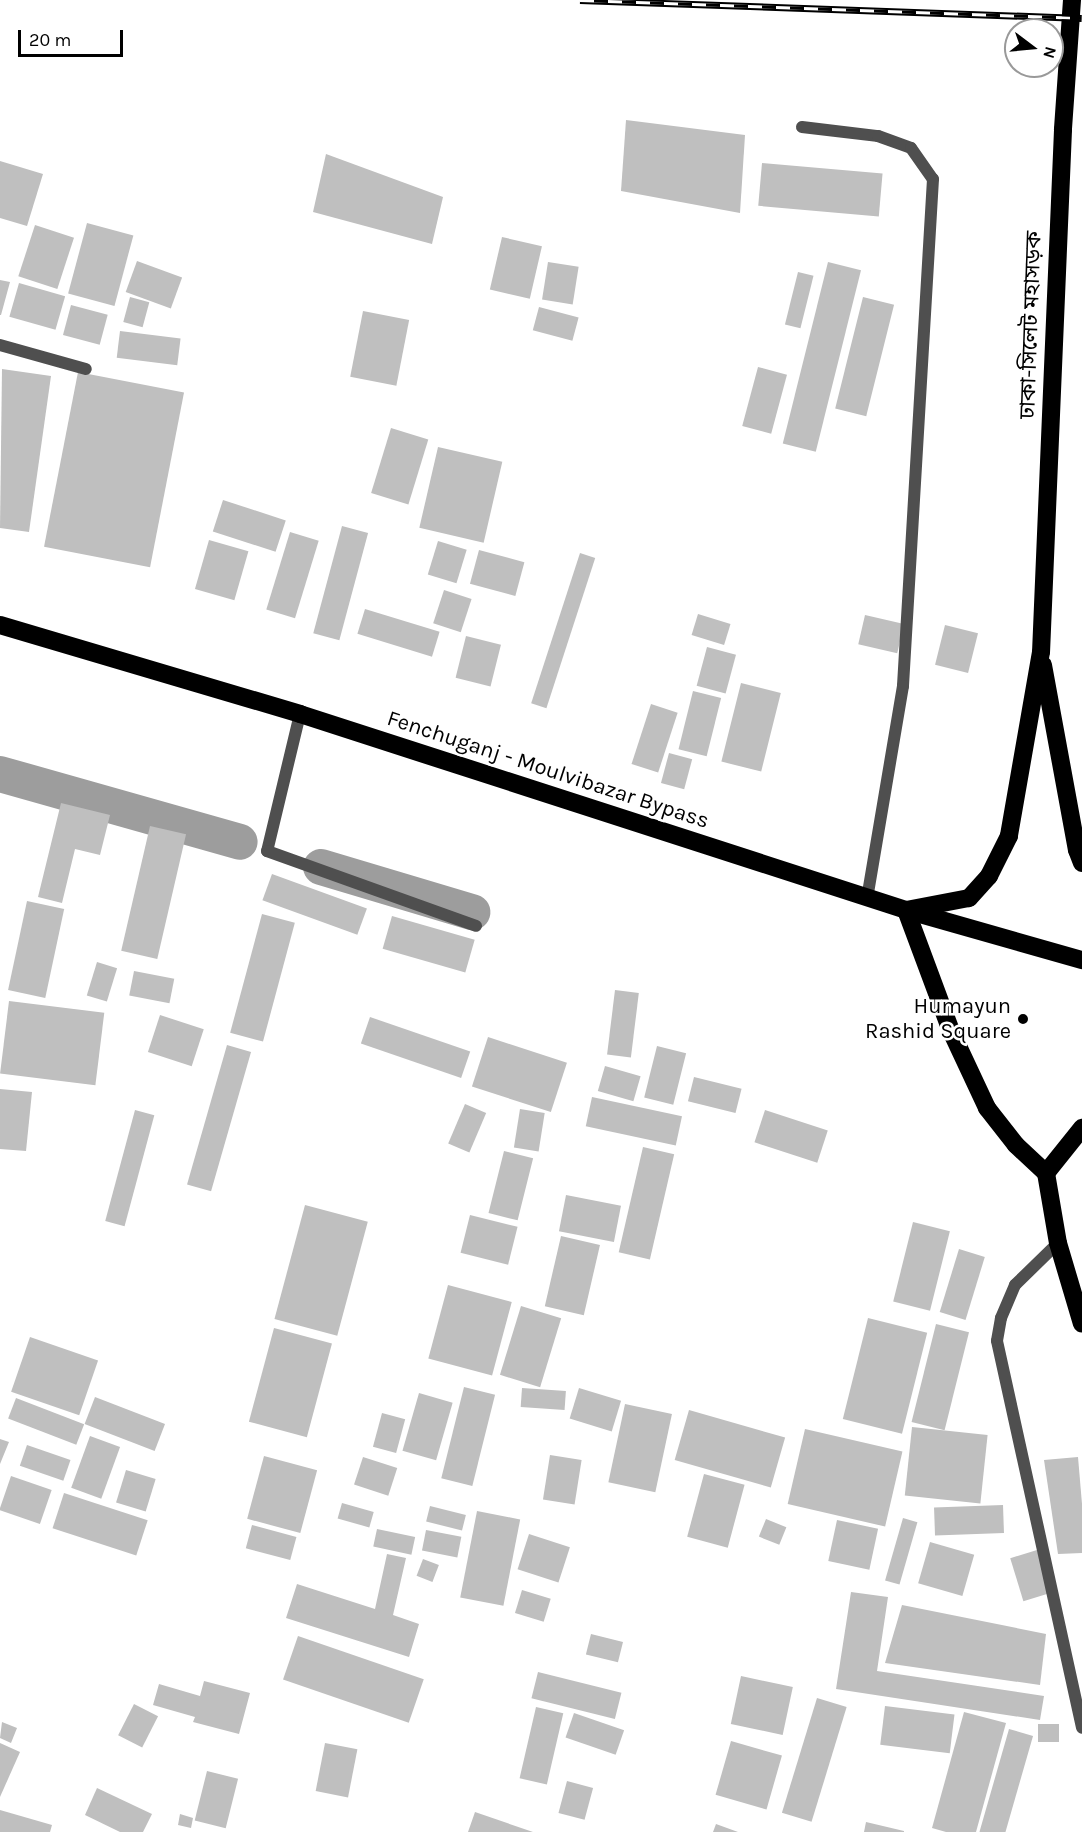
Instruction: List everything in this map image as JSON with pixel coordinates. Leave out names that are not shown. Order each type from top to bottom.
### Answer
[{"type":"highway","name":"ঢাকা-সিলেট মহাসড়ক","points":[[906,910],[969,898],[989,876],[1009,836],[1041,652],[1063,130],[1072,0]]},
{"type":"highway","name":"Fenchuganj - Moulvibazar Bypass","points":[[0,625],[300,714],[867,898],[1082,960]]},
{"type":"highway","name":"ঢাকা-সিলেট মহাসড়ক","points":[[1041,652],[1077,850],[1082,863]]},
{"type":"highway","points":[[906,910],[951,1031],[987,1108],[1016,1145],[1046,1173],[1058,1243],[1082,1324]]},
{"type":"highway","points":[[1046,1173],[1082,1128]]},
{"type":"street","points":[[802,127],[878,136],[911,148],[933,179],[903,686],[867,898]]},
{"type":"street","points":[[0,345],[86,369]]},
{"type":"street","points":[[300,714],[267,851],[476,926]]},
{"type":"street","points":[[1058,1243],[1015,1285],[1001,1318],[997,1341],[1082,1728]]},
{"type":"building","points":[[626,120],[745,135],[740,213],[621,191]]},
{"type":"building","points":[[326,154],[443,197],[432,244],[313,212]]},
{"type":"building","points":[[0,161],[43,174],[27,226],[0,218]]},
{"type":"building","points":[[762,163],[883,174],[879,216],[758,206]]},
{"type":"building","points":[[87,223],[133,235],[114,306],[68,294]]},
{"type":"building","points":[[35,225],[74,238],[57,289],[18,276]]},
{"type":"building","points":[[502,237],[542,246],[530,299],[490,290]]},
{"type":"building","points":[[137,261],[182,277],[171,308],[126,292]]},
{"type":"building","points":[[548,262],[579,267],[573,304],[542,300]]},
{"type":"building","points":[[828,262],[861,270],[816,452],[783,443]]},
{"type":"building","points":[[798,272],[814,276],[800,328],[785,324]]},
{"type":"building","points":[[0,280],[10,282],[1,315],[0,315]]},
{"type":"building","points":[[19,283],[65,296],[55,330],[9,317]]},
{"type":"building","points":[[130,297],[149,302],[143,327],[123,322]]},
{"type":"building","points":[[863,297],[894,305],[866,416],[835,409]]},
{"type":"building","points":[[71,305],[108,315],[100,345],[63,335]]},
{"type":"building","points":[[539,307],[579,318],[572,341],[533,330]]},
{"type":"building","points":[[363,311],[409,320],[396,386],[350,377]]},
{"type":"building","points":[[120,331],[181,338],[177,365],[117,358]]},
{"type":"building","points":[[758,367],[787,375],[771,434],[742,426]]},
{"type":"building","points":[[2,369],[51,376],[29,532],[0,528]]},
{"type":"building","points":[[78,372],[184,393],[150,567],[44,547]]},
{"type":"building","points":[[391,428],[428,439],[408,504],[371,493]]},
{"type":"building","points":[[438,447],[502,462],[484,543],[419,528]]},
{"type":"building","points":[[223,500],[286,520],[276,552],[213,531]]},
{"type":"building","points":[[342,526],[368,533],[339,640],[313,633]]},
{"type":"building","points":[[290,532],[319,541],[295,618],[266,609]]},
{"type":"building","points":[[209,540],[248,551],[234,600],[195,589]]},
{"type":"building","points":[[438,541],[467,550],[456,583],[428,574]]},
{"type":"building","points":[[479,550],[524,562],[515,596],[470,584]]},
{"type":"building","points":[[580,553],[595,558],[546,708],[531,703]]},
{"type":"building","points":[[444,590],[472,599],[461,632],[433,623]]},
{"type":"building","points":[[365,609],[440,632],[432,657],[357,634]]},
{"type":"building","points":[[698,614],[731,624],[724,645],[692,635]]},
{"type":"building","points":[[865,615],[904,624],[897,653],[858,644]]},
{"type":"building","points":[[945,625],[978,633],[968,673],[935,665]]},
{"type":"building","points":[[466,636],[501,645],[491,686],[456,678]]},
{"type":"building","points":[[707,647],[736,655],[726,693],[697,686]]},
{"type":"building","points":[[741,683],[781,693],[761,772],[721,762]]},
{"type":"building","points":[[693,691],[721,698],[707,756],[678,749]]},
{"type":"building","points":[[651,704],[678,713],[658,773],[632,764]]},
{"type":"building","points":[[669,753],[692,759],[684,789],[661,783]]},
{"type":"building","points":[[61,803],[110,815],[100,855],[75,849],[62,903],[38,897]]},
{"type":"building","points":[[150,826],[186,834],[157,959],[121,951]]},
{"type":"building","points":[[272,874],[367,909],[357,935],[262,900]]},
{"type":"building","points":[[27,901],[64,909],[45,998],[8,990]]},
{"type":"building","points":[[262,914],[295,923],[263,1042],[230,1033]]},
{"type":"building","points":[[392,916],[475,940],[465,972],[383,949]]},
{"type":"building","points":[[97,962],[117,968],[107,1002],[87,995]]},
{"type":"building","points":[[134,971],[174,979],[169,1003],[129,996]]},
{"type":"building","points":[[615,990],[639,993],[631,1057],[607,1055]]},
{"type":"building","points":[[9,1001],[104,1013],[95,1085],[0,1073]]},
{"type":"building","points":[[160,1015],[204,1029],[192,1066],[148,1052]]},
{"type":"building","points":[[370,1017],[470,1052],[461,1078],[361,1043]]},
{"type":"building","points":[[488,1037],[567,1063],[551,1112],[472,1086]]},
{"type":"building","points":[[227,1045],[251,1052],[211,1191],[187,1184]]},
{"type":"building","points":[[657,1046],[686,1053],[673,1105],[644,1097]]},
{"type":"building","points":[[605,1066],[641,1076],[633,1101],[598,1091]]},
{"type":"building","points":[[694,1077],[742,1089],[735,1113],[688,1101]]},
{"type":"building","points":[[0,1089],[32,1092],[26,1151],[0,1149]]},
{"type":"building","points":[[592,1097],[682,1116],[676,1145],[586,1126]]},
{"type":"building","points":[[465,1104],[486,1113],[469,1153],[448,1144]]},
{"type":"building","points":[[520,1109],[545,1113],[539,1151],[514,1148]]},
{"type":"building","points":[[135,1110],[154,1115],[125,1226],[105,1221]]},
{"type":"building","points":[[765,1110],[828,1130],[817,1163],[754,1142]]},
{"type":"building","points":[[643,1147],[674,1154],[650,1259],[619,1252]]},
{"type":"building","points":[[504,1151],[533,1158],[518,1220],[489,1213]]},
{"type":"building","points":[[566,1195],[621,1206],[614,1242],[559,1231]]},
{"type":"building","points":[[305,1205],[368,1222],[337,1336],[274,1319]]},
{"type":"building","points":[[470,1215],[518,1227],[508,1265],[461,1253]]},
{"type":"building","points":[[913,1222],[950,1231],[930,1311],[893,1302]]},
{"type":"building","points":[[561,1236],[600,1245],[584,1315],[545,1306]]},
{"type":"building","points":[[959,1249],[985,1257],[966,1320],[940,1312]]},
{"type":"building","points":[[448,1285],[512,1302],[492,1375],[428,1358]]},
{"type":"building","points":[[521,1306],[561,1318],[540,1387],[500,1375]]},
{"type":"building","points":[[868,1318],[927,1333],[902,1434],[843,1419]]},
{"type":"building","points":[[936,1324],[969,1332],[945,1430],[912,1422]]},
{"type":"building","points":[[274,1328],[332,1344],[307,1437],[249,1422]]},
{"type":"building","points":[[30,1337],[98,1360],[79,1415],[11,1392]]},
{"type":"building","points":[[464,1387],[495,1395],[472,1486],[441,1478]]},
{"type":"building","points":[[522,1388],[566,1391],[565,1410],[521,1407]]},
{"type":"building","points":[[579,1388],[621,1401],[612,1431],[570,1419]]},
{"type":"building","points":[[419,1393],[453,1403],[436,1460],[402,1451]]},
{"type":"building","points":[[95,1397],[165,1424],[155,1451],[85,1424]]},
{"type":"building","points":[[16,1398],[84,1424],[76,1445],[8,1419]]},
{"type":"building","points":[[625,1404],[672,1414],[655,1492],[608,1482]]},
{"type":"building","points":[[689,1410],[785,1438],[771,1488],[675,1460]]},
{"type":"building","points":[[382,1413],[405,1419],[396,1453],[373,1447]]},
{"type":"building","points":[[912,1427],[988,1435],[980,1504],[905,1496]]},
{"type":"building","points":[[805,1429],[902,1451],[885,1527],[788,1504]]},
{"type":"building","points":[[90,1436],[120,1447],[101,1499],[71,1488]]},
{"type":"building","points":[[0,1439],[9,1442],[0,1464]]},
{"type":"building","points":[[27,1445],[70,1460],[63,1481],[20,1466]]},
{"type":"building","points":[[550,1455],[582,1460],[575,1504],[543,1499]]},
{"type":"building","points":[[264,1456],[317,1470],[300,1533],[247,1519]]},
{"type":"building","points":[[363,1457],[397,1468],[388,1496],[354,1485]]},
{"type":"building","points":[[1078,1457],[1082,1504],[1082,1553],[1058,1554],[1044,1460]]},
{"type":"building","points":[[126,1470],[156,1479],[146,1512],[116,1503]]},
{"type":"building","points":[[704,1474],[745,1485],[728,1548],[687,1537]]},
{"type":"building","points":[[11,1476],[52,1490],[40,1524],[0,1510]]},
{"type":"building","points":[[64,1493],[148,1520],[136,1555],[53,1528]]},
{"type":"building","points":[[342,1503],[374,1512],[369,1527],[338,1518]]},
{"type":"building","points":[[1003,1505],[1004,1533],[935,1535],[934,1507]]},
{"type":"building","points":[[430,1506],[466,1515],[462,1530],[426,1522]]},
{"type":"building","points":[[477,1511],[520,1519],[503,1606],[460,1597]]},
{"type":"building","points":[[903,1518],[917,1522],[900,1585],[885,1580]]},
{"type":"building","points":[[766,1519],[786,1527],[779,1545],[759,1537]]},
{"type":"building","points":[[837,1520],[878,1529],[869,1570],[828,1561]]},
{"type":"building","points":[[252,1525],[296,1537],[290,1560],[246,1548]]},
{"type":"building","points":[[377,1529],[415,1537],[411,1555],[373,1547]]},
{"type":"building","points":[[426,1530],[461,1537],[457,1557],[422,1551]]},
{"type":"building","points":[[529,1534],[570,1547],[558,1582],[518,1569]]},
{"type":"building","points":[[930,1542],[974,1555],[962,1596],[918,1583]]},
{"type":"building","points":[[1037,1550],[1050,1593],[1023,1601],[1010,1558]]},
{"type":"building","points":[[387,1554],[406,1558],[393,1615],[419,1624],[409,1657],[286,1618],[297,1584],[375,1609]]},
{"type":"building","points":[[423,1559],[439,1565],[432,1582],[417,1576]]},
{"type":"building","points":[[522,1590],[551,1599],[544,1622],[515,1613]]},
{"type":"building","points":[[851,1592],[888,1597],[877,1671],[1044,1696],[1040,1720],[836,1689]]},
{"type":"building","points":[[902,1605],[1046,1634],[1040,1685],[885,1663]]},
{"type":"building","points":[[591,1634],[623,1642],[618,1662],[586,1654]]},
{"type":"building","points":[[298,1636],[424,1679],[409,1723],[283,1679]]},
{"type":"building","points":[[538,1672],[621,1693],[615,1719],[531,1698]]},
{"type":"building","points":[[741,1676],[793,1687],[783,1735],[731,1724]]},
{"type":"building","points":[[204,1681],[250,1693],[239,1734],[193,1722],[195,1717],[153,1705],[159,1684],[200,1696]]},
{"type":"building","points":[[817,1698],[847,1707],[812,1822],[782,1813]]},
{"type":"building","points":[[134,1704],[158,1716],[142,1747],[118,1735]]},
{"type":"building","points":[[885,1706],[954,1715],[950,1753],[880,1745]]},
{"type":"building","points":[[536,1707],[563,1713],[547,1784],[520,1778]]},
{"type":"building","points":[[964,1712],[1006,1723],[976,1832],[946,1832],[932,1828]]},
{"type":"building","points":[[574,1713],[624,1730],[616,1755],[566,1738]]},
{"type":"building","points":[[2,1722],[17,1728],[11,1743],[0,1738]]},
{"type":"building","points":[[1038,1724],[1059,1724],[1059,1742],[1038,1742]]},
{"type":"building","points":[[1009,1729],[1033,1736],[1005,1832],[980,1832]]},
{"type":"building","points":[[731,1741],[782,1756],[767,1809],[716,1795]]},
{"type":"building","points":[[0,1743],[20,1752],[0,1797]]},
{"type":"building","points":[[325,1743],[357,1749],[348,1797],[316,1791]]},
{"type":"building","points":[[207,1771],[238,1779],[226,1828],[195,1820]]},
{"type":"building","points":[[567,1781],[593,1788],[585,1820],[558,1813]]},
{"type":"building","points":[[97,1788],[152,1814],[143,1832],[120,1832],[85,1815]]},
{"type":"building","points":[[0,1810],[52,1825],[50,1832],[0,1832]]},
{"type":"building","points":[[475,1812],[533,1832],[468,1832]]},
{"type":"building","points":[[180,1814],[193,1818],[191,1828],[178,1825]]},
{"type":"building","points":[[866,1822],[904,1831],[904,1832],[864,1832]]},
{"type":"building","points":[[716,1824],[738,1832],[713,1832]]},
{"type":"waterway","points":[[0,774],[240,842]]},
{"type":"waterway","points":[[321,867],[472,912]]},
{"type":"railway","points":[[580,0],[1082,18]]},
{"type":"place","name":"Humayun Rashid Square","points":[[1023,1019]]}]
